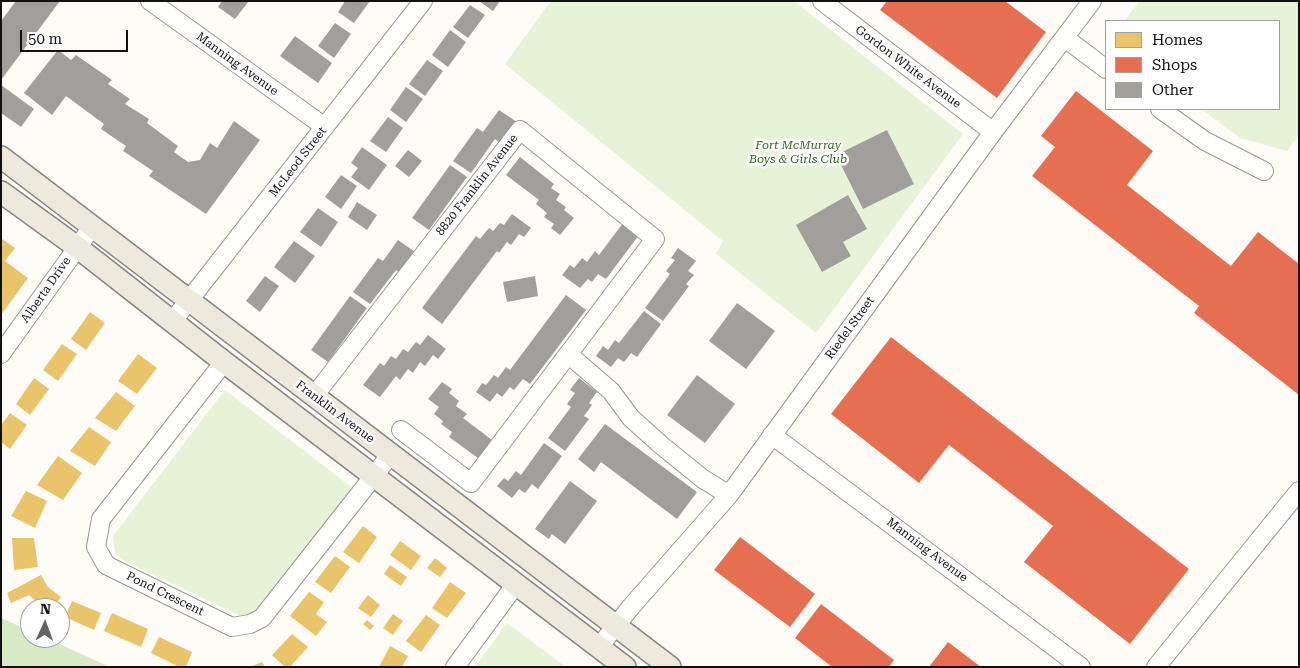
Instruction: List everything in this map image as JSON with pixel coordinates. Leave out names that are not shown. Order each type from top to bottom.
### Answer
[{"type":"main road","name":"Franklin Avenue","points":[[1,157],[670,667]]},
{"type":"main road","points":[[1,192],[77,247],[224,362],[625,667]]},
{"type":"street","name":"McLeod Street","points":[[172,322],[423,1]]},
{"type":"street","name":"Gordon White Avenue","points":[[822,1],[993,132]]},
{"type":"street","name":"Riedel Street","points":[[599,647],[729,495],[993,132],[1092,1]]},
{"type":"street","name":"Manning Avenue","points":[[155,3],[324,128]]},
{"type":"street","points":[[1065,38],[1105,68]]},
{"type":"street","points":[[1161,110],[1205,141],[1264,171]]},
{"type":"street","name":"8820 Franklin Avenue","points":[[314,396],[520,130],[655,239],[471,483],[401,430]]},
{"type":"street","name":"Alberta Drive","points":[[1,354],[92,227]]},
{"type":"street","points":[[568,354],[611,391],[631,418],[702,479],[729,495]]},
{"type":"street","name":"Pond Crescent","points":[[224,362],[101,519],[96,547],[106,565],[232,627],[250,624],[262,618],[390,454]]},
{"type":"street","name":"Manning Avenue","points":[[772,435],[1081,667]]},
{"type":"street","points":[[1156,667],[1299,491]]},
{"type":"street","points":[[455,667],[516,584]]},
{"type":"green space","name":"Fort McMurray Boys & Girls Club","points":[[551,1],[794,1],[963,134],[816,333],[716,254],[723,241],[505,64]]},
{"type":"green space","points":[[1140,1],[1299,1],[1299,135],[1287,151],[1240,138],[1202,110],[1280,110],[1280,20],[1125,20]]},
{"type":"green space","points":[[225,390],[354,489],[259,612],[243,617],[126,562],[115,553],[113,536]]},
{"type":"green space","points":[[1,618],[20,627],[20,648],[68,648],[110,667],[1,667]]},
{"type":"green space","points":[[507,623],[566,667],[475,667]]},
{"type":"building: Homes","points":[[1,238],[15,248],[5,261],[28,278],[1,315]]},
{"type":"building: Homes","points":[[90,312],[105,323],[86,350],[71,339]]},
{"type":"building: Homes","points":[[62,344],[77,354],[58,381],[43,370]]},
{"type":"building: Homes","points":[[138,354],[157,368],[137,394],[118,381]]},
{"type":"building: Homes","points":[[34,378],[49,389],[30,415],[16,404]]},
{"type":"building: Homes","points":[[116,392],[135,406],[116,431],[95,418]]},
{"type":"building: Homes","points":[[10,413],[27,425],[10,449],[1,442],[1,425]]},
{"type":"building: Homes","points":[[89,427],[111,442],[95,466],[70,451]]},
{"type":"building: Homes","points":[[58,456],[82,473],[63,500],[37,485]]},
{"type":"building: Homes","points":[[26,491],[47,501],[35,528],[11,516]]},
{"type":"building: Homes","points":[[363,526],[377,537],[359,563],[343,552]]},
{"type":"building: Homes","points":[[12,538],[34,538],[38,567],[14,570]]},
{"type":"building: Homes","points":[[400,541],[421,556],[411,570],[390,555]]},
{"type":"building: Homes","points":[[335,556],[350,567],[331,593],[315,582]]},
{"type":"building: Homes","points":[[435,558],[447,568],[440,577],[427,568]]},
{"type":"building: Homes","points":[[390,565],[407,577],[401,586],[384,574]]},
{"type":"building: Homes","points":[[41,575],[48,587],[61,597],[32,598],[29,595],[11,603],[7,593]]},
{"type":"building: Homes","points":[[450,582],[466,593],[447,618],[432,608]]},
{"type":"building: Homes","points":[[309,592],[324,602],[316,614],[327,622],[316,636],[290,616]]},
{"type":"building: Homes","points":[[368,595],[380,605],[371,617],[358,608]]},
{"type":"building: Homes","points":[[72,601],[101,613],[94,630],[70,619]]},
{"type":"building: Homes","points":[[112,613],[148,629],[141,647],[104,631]]},
{"type":"building: Homes","points":[[393,614],[403,621],[393,635],[383,628]]},
{"type":"building: Homes","points":[[426,615],[440,625],[421,652],[406,641]]},
{"type":"building: Homes","points":[[367,620],[374,626],[370,630],[363,624]]},
{"type":"building: Homes","points":[[292,634],[308,647],[290,667],[285,667],[272,655]]},
{"type":"building: Homes","points":[[159,637],[192,652],[186,667],[179,667],[151,653]]},
{"type":"building: Homes","points":[[390,646],[408,656],[402,667],[379,667]]},
{"type":"building: Homes","points":[[262,662],[265,667],[250,667]]},
{"type":"building: Shops","points":[[887,1],[1005,1],[1046,32],[997,98],[880,10]]},
{"type":"building: Shops","points":[[1076,91],[1153,151],[1127,185],[1231,266],[1258,232],[1299,264],[1299,395],[1194,313],[1199,306],[1032,176],[1055,147],[1041,136]]},
{"type":"building: Shops","points":[[891,337],[1189,569],[1130,644],[1024,562],[1053,526],[949,445],[919,483],[831,414]]},
{"type":"building: Shops","points":[[740,537],[815,594],[790,627],[714,570]]},
{"type":"building: Shops","points":[[821,604],[894,660],[889,667],[832,667],[795,638]]},
{"type":"building: Shops","points":[[948,642],[981,667],[929,667]]},
{"type":"building: Other","points":[[16,1],[60,1],[1,80],[1,21]]},
{"type":"building: Other","points":[[222,1],[249,1],[235,19],[218,7]]},
{"type":"building: Other","points":[[345,1],[370,1],[354,23],[338,12]]},
{"type":"building: Other","points":[[479,1],[500,1],[493,11]]},
{"type":"building: Other","points":[[470,5],[485,15],[468,38],[453,27]]},
{"type":"building: Other","points":[[335,23],[351,34],[334,58],[318,46]]},
{"type":"building: Other","points":[[450,30],[466,42],[448,67],[432,55]]},
{"type":"building: Other","points":[[295,36],[332,63],[318,83],[280,56]]},
{"type":"building: Other","points":[[58,50],[71,60],[76,55],[112,80],[108,84],[130,99],[125,104],[149,119],[147,123],[178,146],[174,152],[188,162],[200,160],[210,143],[217,148],[234,121],[260,140],[206,214],[149,176],[153,171],[123,151],[126,146],[101,129],[104,124],[66,96],[52,115],[24,93]]},
{"type":"building: Other","points":[[427,60],[443,71],[425,96],[409,84]]},
{"type":"building: Other","points":[[1,85],[34,109],[21,127],[1,113]]},
{"type":"building: Other","points":[[406,87],[423,99],[406,122],[390,110]]},
{"type":"building: Other","points":[[499,110],[517,122],[501,144],[495,139],[471,173],[453,161],[477,128],[483,132]]},
{"type":"building: Other","points":[[388,117],[403,128],[386,152],[370,141]]},
{"type":"building: Other","points":[[887,130],[914,184],[863,209],[836,155]]},
{"type":"building: Other","points":[[362,147],[387,165],[369,190],[351,177],[358,168],[351,163]]},
{"type":"building: Other","points":[[408,150],[422,161],[409,177],[395,166]]},
{"type":"building: Other","points":[[520,157],[554,184],[551,188],[560,194],[556,200],[566,207],[564,210],[574,218],[560,235],[551,228],[554,224],[544,217],[547,213],[536,204],[539,200],[506,175]]},
{"type":"building: Other","points":[[450,165],[467,177],[429,230],[412,218]]},
{"type":"building: Other","points":[[341,175],[357,186],[341,209],[325,197]]},
{"type":"building: Other","points":[[848,195],[867,229],[843,242],[851,256],[822,272],[796,225]]},
{"type":"building: Other","points":[[357,202],[377,215],[367,230],[348,217]]},
{"type":"building: Other","points":[[318,208],[338,222],[321,247],[300,232]]},
{"type":"building: Other","points":[[512,214],[531,228],[524,237],[519,234],[511,245],[507,242],[499,253],[497,251],[442,324],[422,308],[476,236],[480,239],[489,228],[493,231],[500,223],[504,225]]},
{"type":"building: Other","points":[[623,223],[639,235],[606,279],[598,274],[592,282],[588,279],[580,288],[562,275],[570,265],[574,268],[582,258],[587,262],[595,251],[599,255]]},
{"type":"building: Other","points":[[398,240],[415,252],[400,273],[396,270],[370,304],[353,292],[378,258],[383,261]]},
{"type":"building: Other","points":[[294,241],[315,256],[295,283],[274,267]]},
{"type":"building: Other","points":[[678,248],[696,261],[688,271],[694,275],[686,284],[689,286],[663,321],[645,308],[670,274],[666,271],[675,260],[671,258]]},
{"type":"building: Other","points":[[265,276],[279,286],[260,312],[246,301]]},
{"type":"building: Other","points":[[535,276],[538,296],[507,302],[503,282]]},
{"type":"building: Other","points":[[566,295],[586,310],[530,384],[523,379],[514,390],[510,387],[502,397],[497,393],[490,402],[476,392],[482,383],[486,385],[494,375],[498,378],[506,367],[510,370]]},
{"type":"building: Other","points":[[350,296],[367,308],[328,362],[311,350]]},
{"type":"building: Other","points":[[737,303],[775,331],[746,369],[709,341]]},
{"type":"building: Other","points":[[644,311],[661,324],[637,357],[631,353],[624,362],[618,358],[611,367],[596,356],[603,346],[608,350],[615,340],[619,343]]},
{"type":"building: Other","points":[[428,335],[446,349],[438,359],[433,355],[425,366],[420,362],[413,373],[408,369],[400,380],[396,376],[380,397],[363,385],[380,363],[384,366],[391,356],[396,359],[403,349],[408,352],[416,342],[420,345]]},
{"type":"building: Other","points":[[697,375],[735,404],[705,443],[667,415]]},
{"type":"building: Other","points":[[579,378],[597,392],[589,403],[592,405],[584,416],[589,419],[565,451],[548,438],[571,407],[567,404],[575,393],[570,390]]},
{"type":"building: Other","points":[[442,382],[452,389],[449,393],[459,401],[456,406],[467,414],[463,418],[496,443],[482,461],[449,437],[452,432],[441,424],[443,421],[434,414],[439,407],[428,399]]},
{"type":"building: Other","points":[[605,424],[697,492],[677,519],[601,462],[594,472],[578,459]]},
{"type":"building: Other","points":[[544,443],[562,456],[538,489],[532,484],[525,493],[519,489],[512,498],[497,486],[504,478],[508,481],[516,471],[521,475]]},
{"type":"building: Other","points":[[570,481],[597,501],[565,544],[552,534],[549,539],[535,529]]}]
